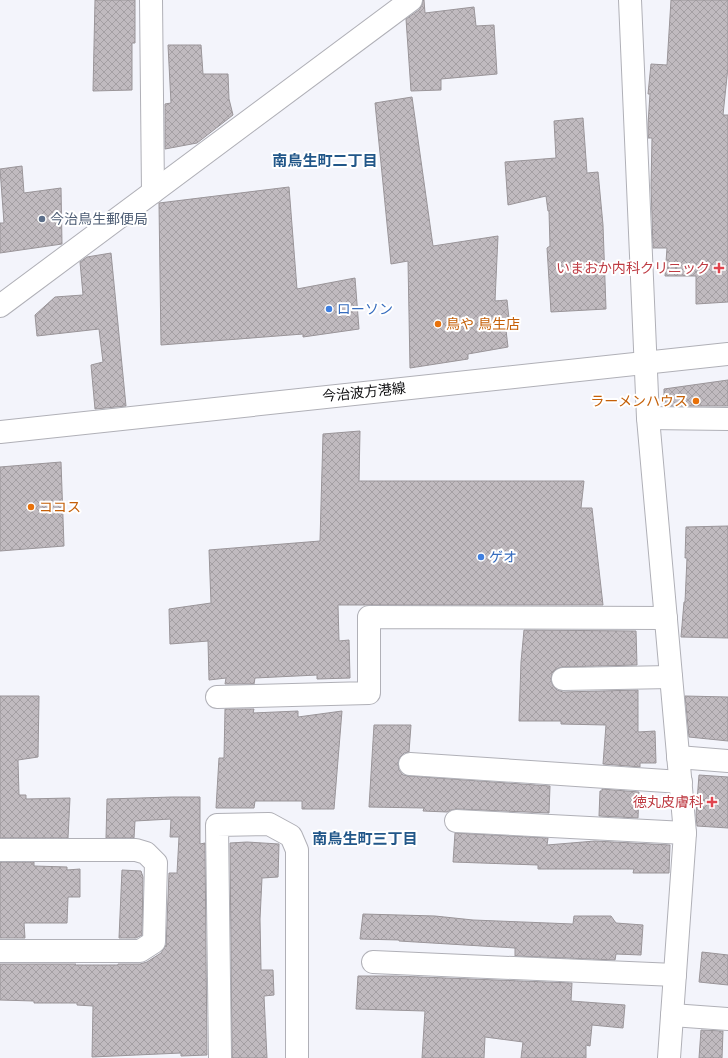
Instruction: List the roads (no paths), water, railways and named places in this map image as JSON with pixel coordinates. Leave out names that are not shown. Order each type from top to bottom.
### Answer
[{"type":"street","points":[[151,0],[153,192]]},
{"type":"street","points":[[0,306],[411,0]]},
{"type":"street","points":[[630,0],[648,418],[685,833],[669,1058]]},
{"type":"street","name":"今治波方港線","points":[[0,432],[728,354]]},
{"type":"street","points":[[648,418],[728,419]]},
{"type":"street","points":[[217,697],[369,693],[369,617],[666,618]]},
{"type":"street","points":[[563,679],[671,677]]},
{"type":"street","points":[[678,757],[728,761]]},
{"type":"street","points":[[410,764],[681,782]]},
{"type":"street","points":[[456,822],[685,833]]},
{"type":"street","points":[[220,1058],[217,825],[269,824],[291,836],[297,850],[297,1058]]},
{"type":"street","points":[[0,850],[136,850],[146,853],[156,863],[154,942],[140,952],[0,951]]},
{"type":"street","points":[[373,962],[675,975]]},
{"type":"street","points":[[672,1015],[728,1019]]},
{"type":"place","name":"今治鳥生郵便局","points":[[42,219]]},
{"type":"place","name":"いまおか内科クリニック","points":[[719,268]]},
{"type":"place","name":"ローソン","points":[[329,309]]},
{"type":"place","name":"鳥や 鳥生店","points":[[438,324]]},
{"type":"place","name":"ラーメンハウス","points":[[696,401]]},
{"type":"place","name":"ココス","points":[[31,507]]},
{"type":"place","name":"ゲオ","points":[[481,557]]},
{"type":"place","name":"徳丸皮膚科","points":[[712,802]]},
{"type":"district","name":"南鳥生町二丁目","points":[[325,161]]},
{"type":"district","name":"南鳥生町三丁目","points":[[365,839]]}]
